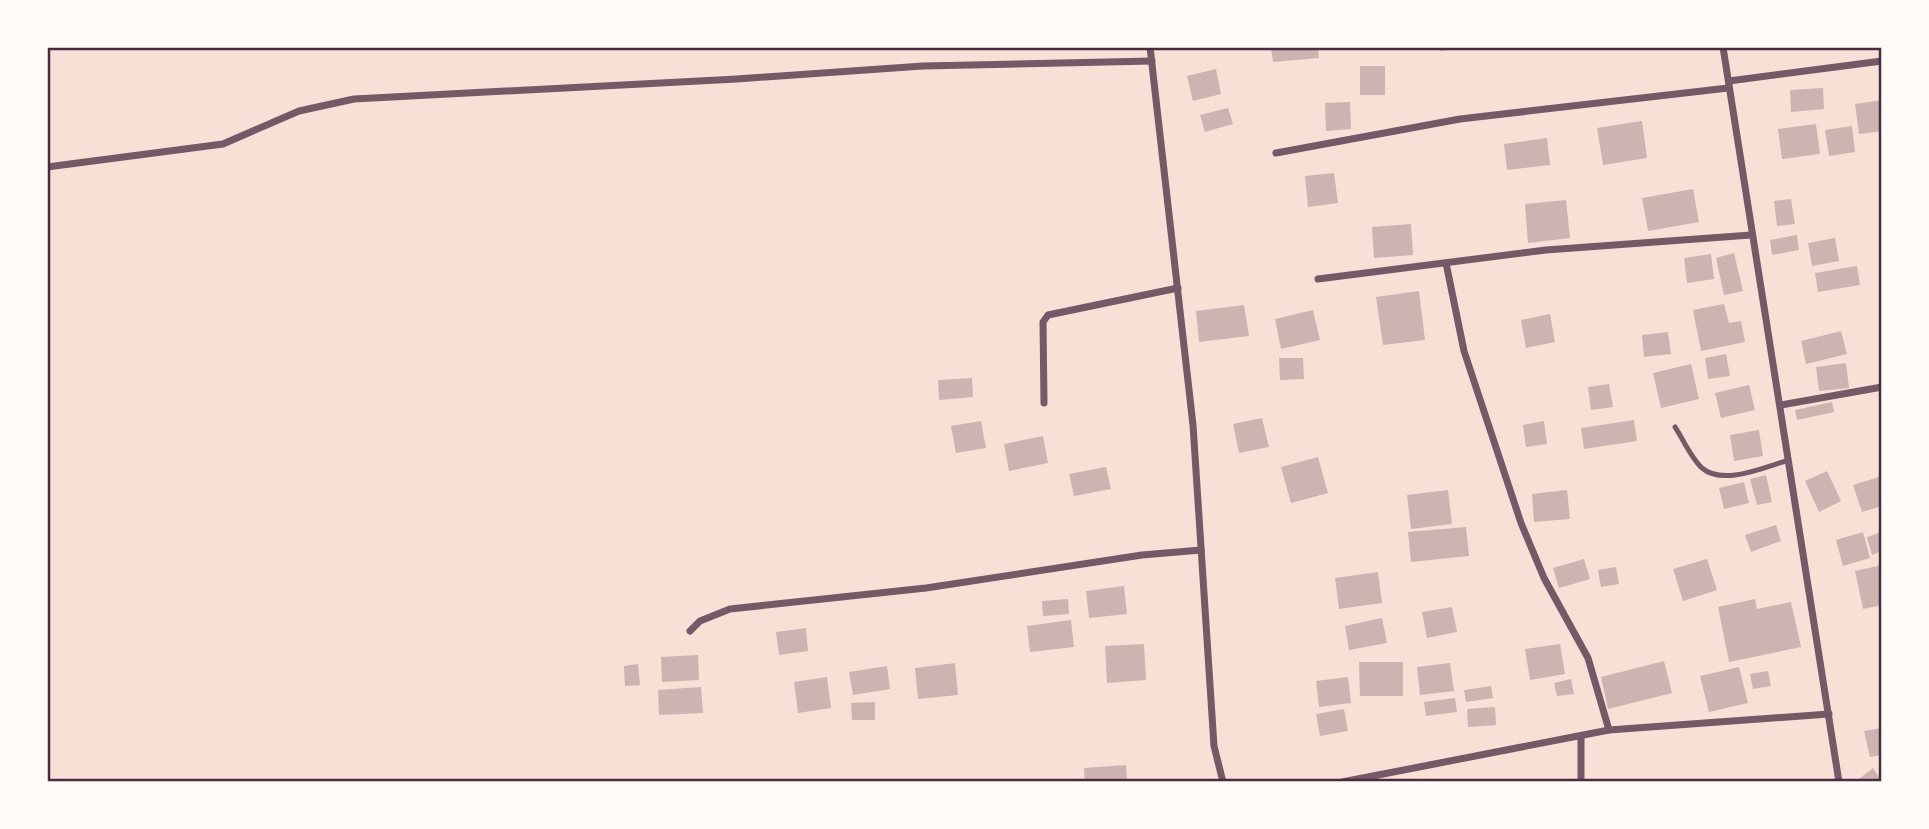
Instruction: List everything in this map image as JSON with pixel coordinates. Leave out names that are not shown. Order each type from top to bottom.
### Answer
[{"type":"street","points":[[1150,47],[1193,425],[1214,746],[1223,782]]},
{"type":"street","points":[[1723,47],[1751,235],[1781,405],[1786,461],[1839,782]]},
{"type":"street","points":[[47,167],[223,144],[299,110],[354,99],[709,81],[923,66],[1152,61]]},
{"type":"street","points":[[1276,153],[1460,119],[1729,85],[1882,61]]},
{"type":"street","points":[[1318,279],[1546,250],[1751,235]]},
{"type":"street","points":[[1446,263],[1464,351],[1521,523],[1544,579],[1588,657],[1609,730]]},
{"type":"street","points":[[1044,403],[1043,322],[1048,315],[1178,288]]},
{"type":"street","points":[[1781,405],[1882,387]]},
{"type":"street","points":[[690,631],[700,621],[730,609],[913,590],[1142,555],[1201,550]]},
{"type":"street","points":[[1342,782],[1609,730],[1829,714]]},
{"type":"street","points":[[1581,736],[1581,782]]},
{"type":"lane","points":[[1675,427],[1702,468],[1716,474],[1733,475],[1786,461]]},
{"type":"building","points":[[1271,47],[1318,47],[1319,58],[1273,62]]},
{"type":"building","points":[[1440,47],[1460,47],[1461,49],[1440,51]]},
{"type":"building","points":[[1360,66],[1385,66],[1385,95],[1360,95]]},
{"type":"building","points":[[1216,69],[1221,94],[1193,101],[1187,76]]},
{"type":"building","points":[[1823,88],[1824,109],[1791,112],[1790,90]]},
{"type":"building","points":[[1882,100],[1882,131],[1859,134],[1855,104]]},
{"type":"building","points":[[1350,102],[1351,129],[1326,131],[1325,103]]},
{"type":"building","points":[[1228,108],[1233,124],[1205,132],[1200,115]]},
{"type":"building","points":[[1642,121],[1647,158],[1603,165],[1597,128]]},
{"type":"building","points":[[1816,124],[1820,154],[1782,159],[1778,129]]},
{"type":"building","points":[[1852,126],[1855,152],[1829,156],[1825,130]]},
{"type":"building","points":[[1547,138],[1550,165],[1507,170],[1504,144]]},
{"type":"building","points":[[1334,173],[1338,203],[1308,207],[1305,176]]},
{"type":"building","points":[[1693,189],[1699,222],[1648,231],[1642,198]]},
{"type":"building","points":[[1791,199],[1795,224],[1777,226],[1774,201]]},
{"type":"building","points":[[1566,200],[1570,238],[1528,243],[1525,204]]},
{"type":"building","points":[[1411,224],[1413,255],[1374,258],[1372,227]]},
{"type":"building","points":[[1797,235],[1799,250],[1772,255],[1770,240]]},
{"type":"building","points":[[1835,238],[1839,261],[1812,266],[1808,243]]},
{"type":"building","points":[[1734,253],[1743,291],[1724,295],[1716,258]]},
{"type":"building","points":[[1711,254],[1714,279],[1687,283],[1684,258]]},
{"type":"building","points":[[1857,266],[1860,285],[1818,292],[1815,273]]},
{"type":"building","points":[[1419,291],[1425,340],[1383,345],[1376,297]]},
{"type":"building","points":[[1724,304],[1729,323],[1741,321],[1745,342],[1701,351],[1693,310]]},
{"type":"building","points":[[1244,305],[1249,336],[1199,342],[1196,311]]},
{"type":"building","points":[[1313,310],[1320,340],[1281,349],[1275,319]]},
{"type":"building","points":[[1550,314],[1555,342],[1526,348],[1521,320]]},
{"type":"building","points":[[1841,331],[1847,354],[1806,364],[1801,341]]},
{"type":"building","points":[[1668,332],[1671,354],[1644,357],[1642,335]]},
{"type":"building","points":[[1726,354],[1730,376],[1708,379],[1705,358]]},
{"type":"building","points":[[1279,358],[1303,358],[1304,379],[1280,380]]},
{"type":"building","points":[[1846,363],[1849,388],[1819,391],[1816,367]]},
{"type":"building","points":[[1691,364],[1699,399],[1661,408],[1653,373]]},
{"type":"building","points":[[972,378],[973,397],[939,400],[938,380]]},
{"type":"building","points":[[1609,384],[1613,407],[1591,410],[1588,387]]},
{"type":"building","points":[[1749,385],[1755,410],[1721,418],[1715,393]]},
{"type":"building","points":[[1832,402],[1834,412],[1797,420],[1795,410]]},
{"type":"building","points":[[1262,418],[1269,447],[1239,453],[1233,424]]},
{"type":"building","points":[[1634,420],[1637,441],[1584,449],[1581,428]]},
{"type":"building","points":[[981,421],[986,448],[956,453],[951,426]]},
{"type":"building","points":[[1544,421],[1547,444],[1526,447],[1523,425]]},
{"type":"building","points":[[1759,430],[1763,456],[1734,461],[1730,435]]},
{"type":"building","points":[[1043,436],[1048,463],[1009,471],[1004,444]]},
{"type":"building","points":[[1318,457],[1328,493],[1291,503],[1281,467]]},
{"type":"building","points":[[1106,467],[1111,489],[1074,496],[1069,474]]},
{"type":"building","points":[[1827,471],[1841,501],[1819,512],[1805,481]]},
{"type":"building","points":[[1766,475],[1772,502],[1757,505],[1750,479]]},
{"type":"building","points":[[1882,476],[1882,506],[1862,512],[1853,485]]},
{"type":"building","points":[[1744,482],[1749,503],[1724,509],[1719,488]]},
{"type":"building","points":[[1448,490],[1452,524],[1411,529],[1407,495]]},
{"type":"building","points":[[1567,490],[1570,519],[1534,522],[1532,494]]},
{"type":"building","points":[[1776,525],[1781,541],[1751,552],[1745,535]]},
{"type":"building","points":[[1466,527],[1469,556],[1411,562],[1408,532]]},
{"type":"building","points":[[1863,532],[1870,558],[1843,566],[1836,540]]},
{"type":"building","points":[[1882,532],[1882,551],[1872,555],[1867,537]]},
{"type":"building","points":[[1584,559],[1590,579],[1559,588],[1553,568]]},
{"type":"building","points":[[1707,559],[1717,590],[1683,601],[1673,569]]},
{"type":"building","points":[[1882,565],[1882,605],[1863,609],[1855,571]]},
{"type":"building","points":[[1616,567],[1619,584],[1601,587],[1598,570]]},
{"type":"building","points":[[1378,572],[1382,603],[1339,609],[1335,578]]},
{"type":"building","points":[[1124,586],[1127,614],[1089,618],[1086,591]]},
{"type":"building","points":[[1068,599],[1069,614],[1043,616],[1042,601]]},
{"type":"building","points":[[1755,599],[1757,609],[1791,602],[1801,647],[1729,662],[1718,607]]},
{"type":"building","points":[[1452,607],[1457,632],[1427,638],[1422,612]]},
{"type":"building","points":[[1382,618],[1387,643],[1349,650],[1345,626]]},
{"type":"building","points":[[1071,620],[1074,647],[1030,652],[1027,626]]},
{"type":"building","points":[[806,628],[808,651],[779,655],[776,632]]},
{"type":"building","points":[[1144,644],[1146,680],[1107,683],[1105,646]]},
{"type":"building","points":[[1560,644],[1565,674],[1530,680],[1525,649]]},
{"type":"building","points":[[698,655],[699,680],[662,682],[661,657]]},
{"type":"building","points":[[1664,661],[1672,693],[1608,709],[1601,677]]},
{"type":"building","points":[[1359,662],[1403,662],[1403,696],[1360,696]]},
{"type":"building","points":[[955,663],[958,695],[918,699],[915,668]]},
{"type":"building","points":[[1450,663],[1454,691],[1420,695],[1417,667]]},
{"type":"building","points":[[638,664],[640,685],[625,686],[624,666]]},
{"type":"building","points":[[887,666],[890,689],[853,695],[849,672]]},
{"type":"building","points":[[1739,667],[1748,703],[1709,712],[1700,676]]},
{"type":"building","points":[[1768,671],[1771,686],[1753,689],[1750,674]]},
{"type":"building","points":[[827,677],[831,708],[798,713],[794,682]]},
{"type":"building","points":[[1348,677],[1351,703],[1319,707],[1316,681]]},
{"type":"building","points":[[1571,679],[1574,694],[1557,696],[1554,683]]},
{"type":"building","points":[[1491,686],[1493,698],[1466,702],[1464,690]]},
{"type":"building","points":[[701,687],[703,713],[659,715],[658,690]]},
{"type":"building","points":[[1455,698],[1457,712],[1426,716],[1424,702]]},
{"type":"building","points":[[875,702],[875,720],[852,720],[851,703]]},
{"type":"building","points":[[1495,707],[1496,725],[1468,727],[1467,709]]},
{"type":"building","points":[[1344,709],[1348,731],[1320,736],[1316,714]]},
{"type":"building","points":[[1882,728],[1882,755],[1870,757],[1864,731]]},
{"type":"building","points":[[1126,765],[1127,782],[1085,782],[1084,768]]},
{"type":"building","points":[[1873,768],[1882,782],[1855,782]]}]
